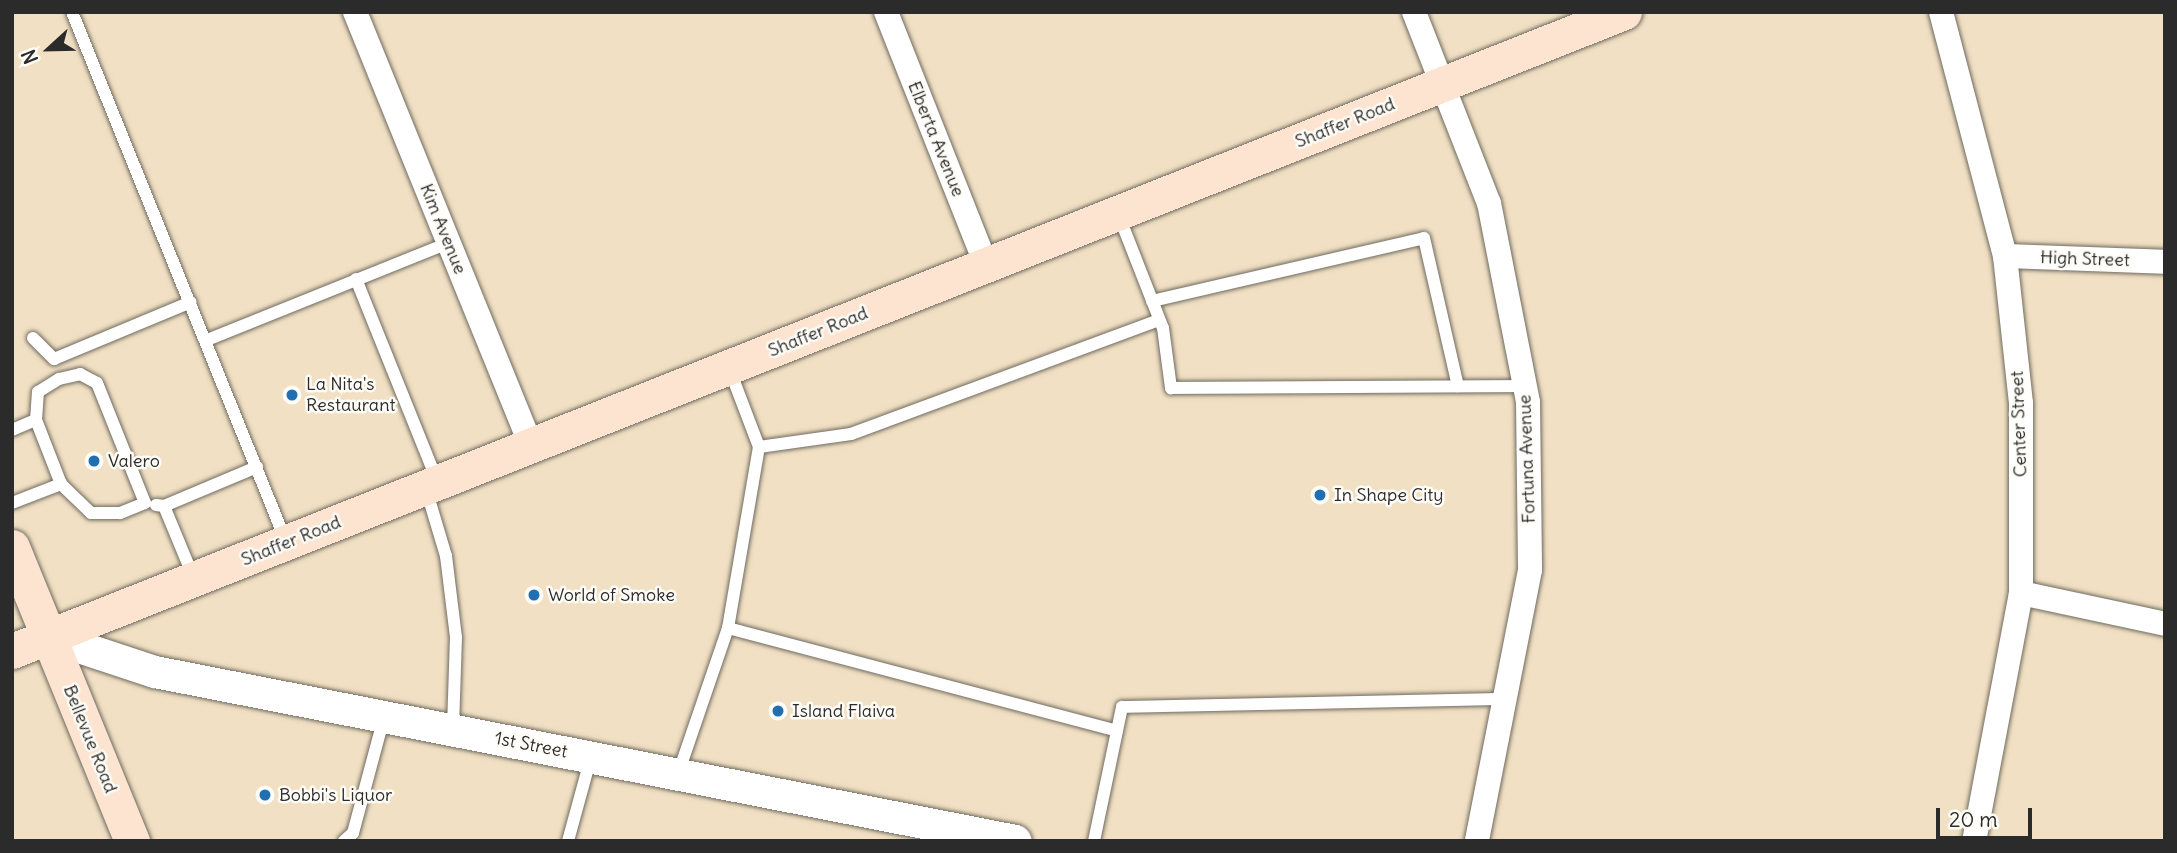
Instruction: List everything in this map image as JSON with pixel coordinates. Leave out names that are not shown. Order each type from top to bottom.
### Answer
[{"type":"main road","name":"Shaffer Road","points":[[12,651],[1624,12]]},
{"type":"main road","name":"Bellevue Road","points":[[12,547],[132,841]]},
{"type":"street","name":"Kim Avenue","points":[[355,12],[531,445]]},
{"type":"street","name":"Elberta Avenue","points":[[886,12],[986,265]]},
{"type":"street","name":"Fortuna Avenue","points":[[1414,12],[1489,203],[1525,386],[1530,570],[1477,841]]},
{"type":"street","name":"Center Street","points":[[1941,12],[2006,256],[2021,403],[2021,593],[1974,841]]},
{"type":"street","name":"High Street","points":[[2006,256],[2165,262]]},
{"type":"street","points":[[2021,593],[2165,624]]},
{"type":"street","name":"1st Street","points":[[49,637],[155,672],[1016,841]]},
{"type":"lane","points":[[72,12],[207,340],[286,543]]},
{"type":"lane","points":[[1118,213],[1159,320],[1171,388],[1525,386]]},
{"type":"lane","points":[[1152,301],[1424,238],[1458,386]]},
{"type":"lane","points":[[207,340],[448,243]]},
{"type":"lane","points":[[356,279],[432,485],[446,556],[456,637],[453,730]]},
{"type":"lane","points":[[33,338],[54,359],[191,302]]},
{"type":"lane","points":[[759,447],[851,434],[1159,320]]},
{"type":"lane","points":[[677,774],[728,628],[759,447],[729,367]]},
{"type":"lane","points":[[145,503],[97,383],[80,374],[59,379],[38,392],[36,420],[61,484],[91,513],[120,513],[145,503],[164,506],[257,467]]},
{"type":"lane","points":[[12,430],[36,420]]},
{"type":"lane","points":[[12,503],[61,484]]},
{"type":"lane","points":[[164,506],[195,579]]},
{"type":"lane","points":[[728,628],[1117,731]]},
{"type":"lane","points":[[1094,841],[1122,707],[1504,699]]},
{"type":"lane","points":[[344,841],[353,833],[384,716]]},
{"type":"lane","points":[[568,841],[591,757]]},
{"type":"place","name":"La Nita's Restaurant","points":[[292,395]]},
{"type":"place","name":"Valero","points":[[94,461]]},
{"type":"place","name":"In Shape City","points":[[1320,495]]},
{"type":"place","name":"World of Smoke","points":[[534,595]]},
{"type":"place","name":"Island Flaiva","points":[[778,711]]},
{"type":"place","name":"Bobbi's Liquor","points":[[265,795]]}]
